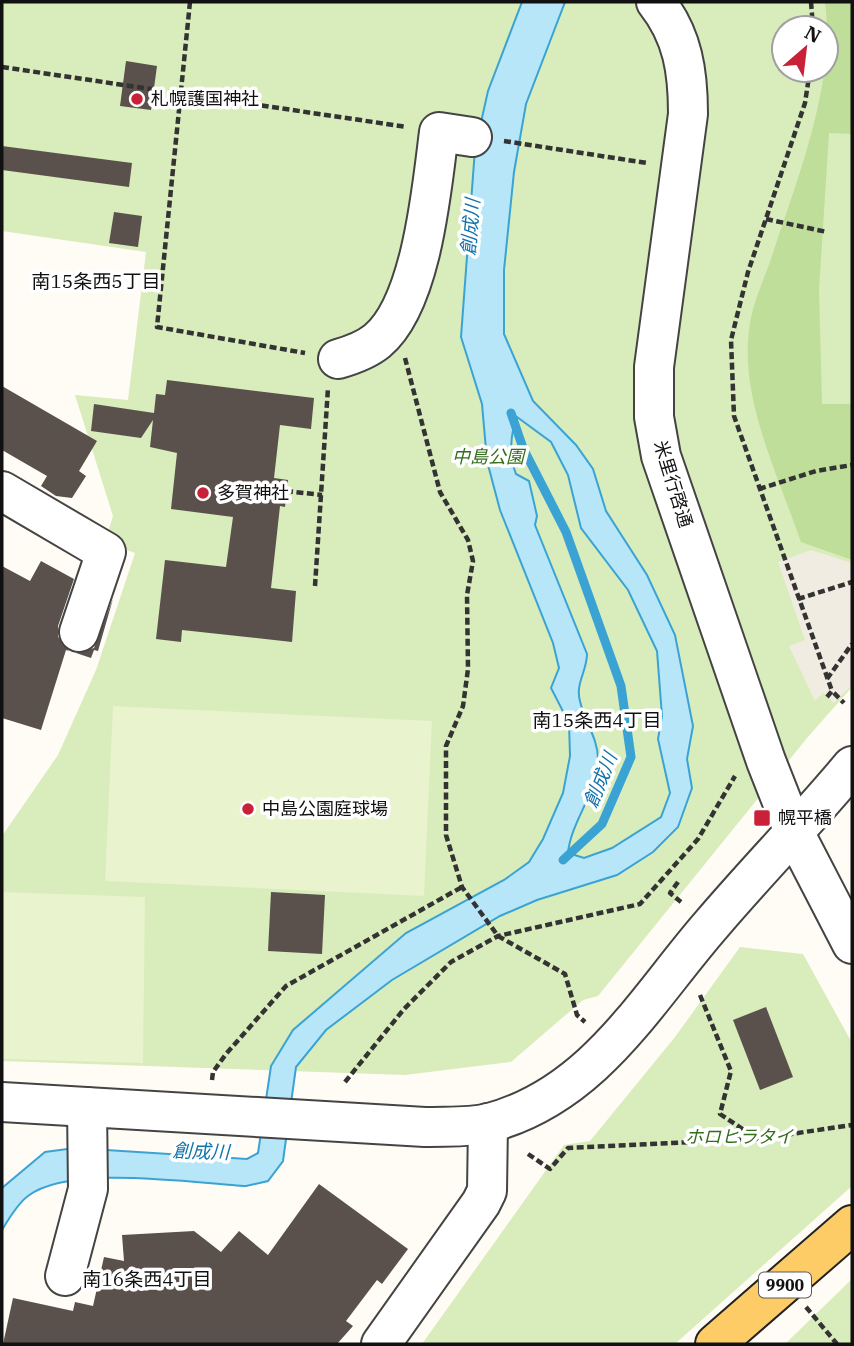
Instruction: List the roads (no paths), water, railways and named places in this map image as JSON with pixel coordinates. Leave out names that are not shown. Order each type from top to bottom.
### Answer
[{"type":"main road","name":"9900","points":[[715,1344],[852,1225]]},
{"type":"street","name":"米里行啓通","points":[[656,2],[680,42],[688,74],[688,114],[654,367],[654,417],[661,456],[766,761],[794,832],[852,944]]},
{"type":"street","points":[[338,359],[362,351],[379,340],[407,297],[429,214],[455,134]]},
{"type":"street","points":[[2,491],[107,552],[79,632]]},
{"type":"street","points":[[2,1102],[425,1127],[488,1123],[550,1097],[597,1063],[710,925],[852,766]]},
{"type":"street","points":[[65,1276],[88,1189],[87,1107]]},
{"type":"street","points":[[381,1344],[487,1191],[488,1123]]},
{"type":"water","points":[[522,2],[565,2],[526,104],[514,172],[504,270],[504,334],[533,401],[576,445],[593,469],[606,511],[647,575],[675,635],[693,726],[687,759],[692,788],[678,827],[653,852],[617,875],[537,900],[500,916],[392,980],[326,1030],[296,1067],[283,1161],[268,1181],[246,1186],[132,1178],[72,1181],[47,1186],[28,1196],[2,1230],[2,1188],[45,1152],[75,1148],[247,1159],[258,1153],[271,1066],[293,1030],[406,933],[504,880],[529,862],[543,839],[563,793],[570,756],[569,723],[551,688],[559,668],[553,643],[500,510],[487,461],[482,404],[461,337],[475,149],[488,91]],"holes":[[[517,417],[551,442],[568,475],[581,528],[628,590],[657,651],[662,716],[658,739],[670,793],[661,817],[612,848],[584,858],[568,853],[574,829],[597,771],[596,744],[579,695],[587,654],[535,525],[537,516],[529,481],[516,474],[511,446]]]},
{"type":"waterway","name":"創成川","points":[[511,413],[523,448],[566,532],[621,686],[631,757],[602,824],[563,860]]},
{"type":"place","name":"札幌護国神社","points":[[137,99]]},
{"type":"place","name":"多賀神社","points":[[203,493]]},
{"type":"place","name":"中島公園庭球場","points":[[248,809]]},
{"type":"place","name":"幌平橋","points":[[762,818]]},
{"type":"district","name":"南15条西5丁目","points":[[96,281]]},
{"type":"district","name":"南15条西4丁目","points":[[597,720]]},
{"type":"district","name":"南16条西4丁目","points":[[147,1279]]},
{"type":"park label","name":"中島公園","points":[[488,457]]},
{"type":"park label","name":"ホロヒラタイ","points":[[739,1137]]}]
